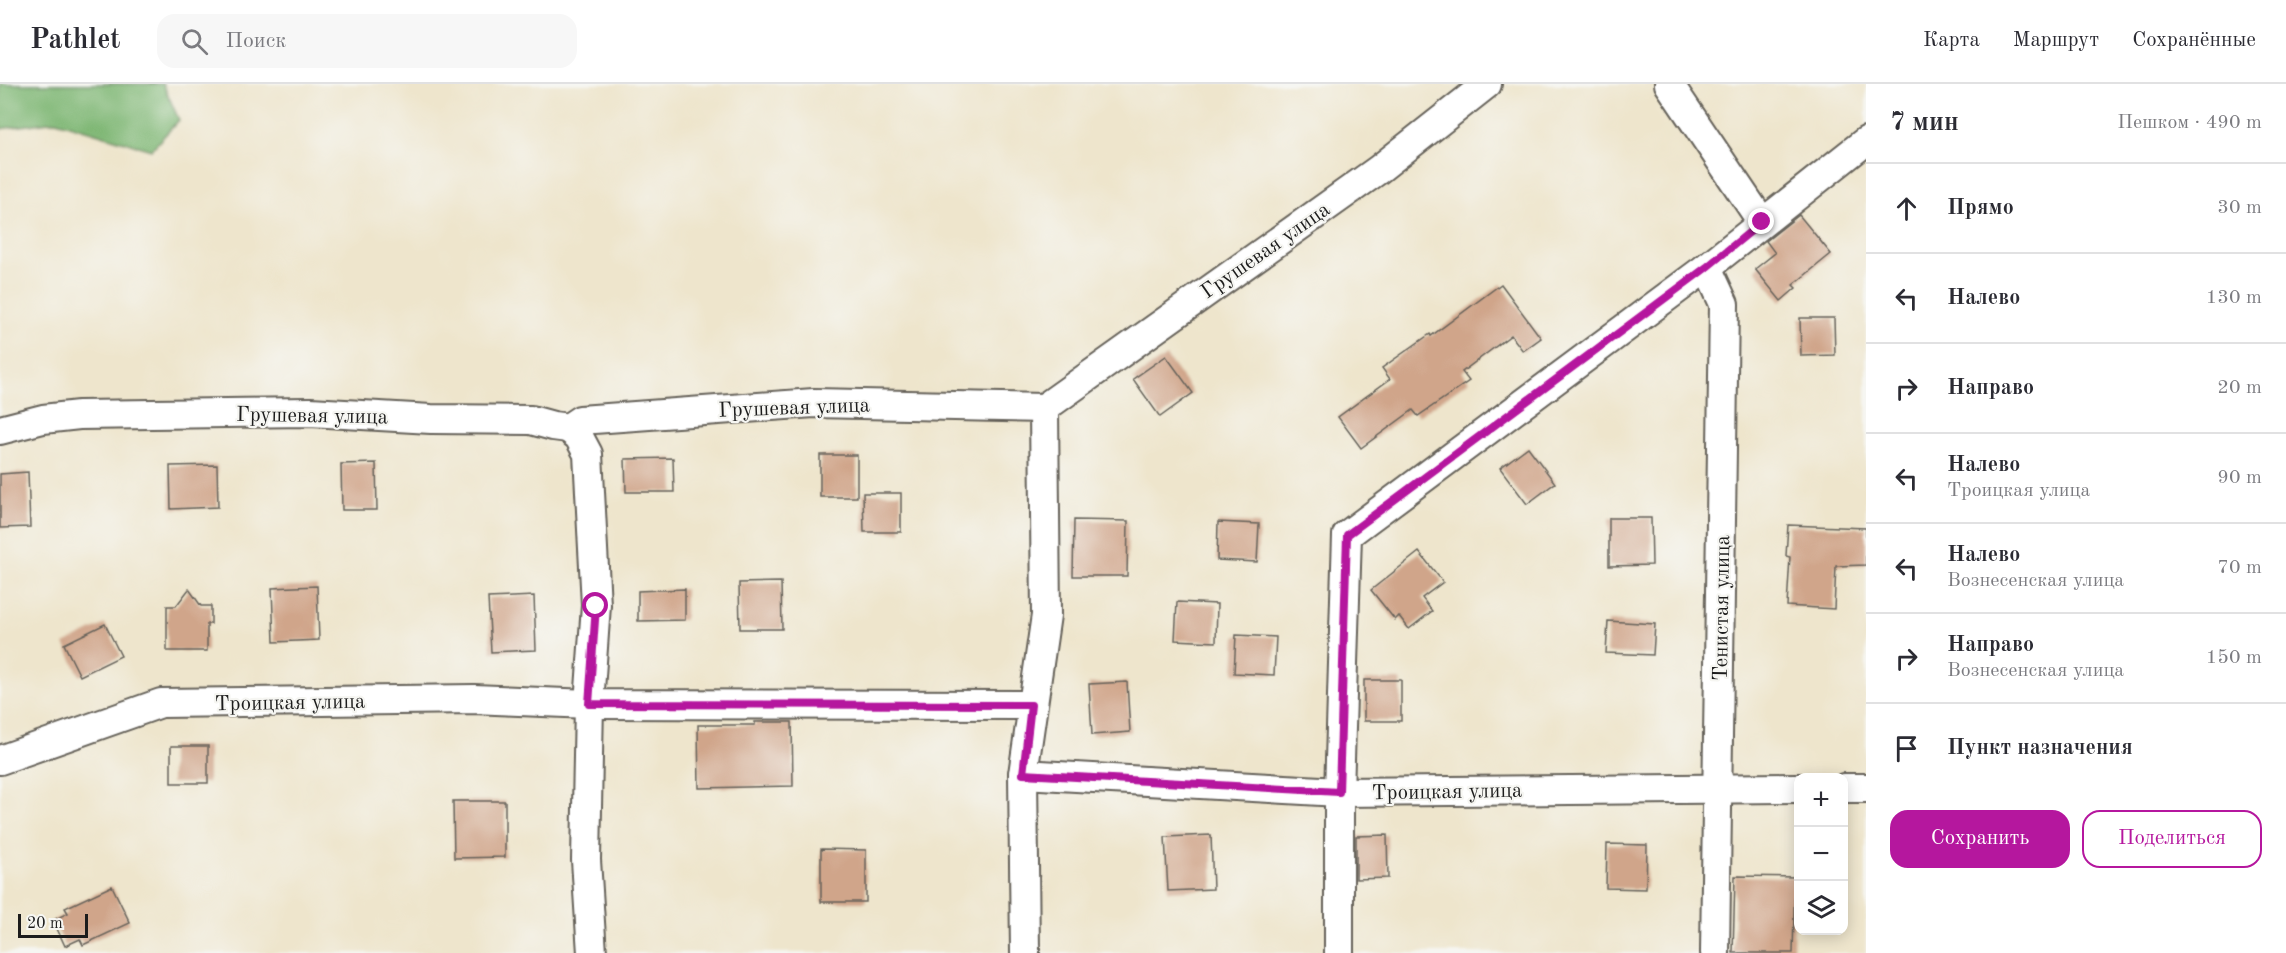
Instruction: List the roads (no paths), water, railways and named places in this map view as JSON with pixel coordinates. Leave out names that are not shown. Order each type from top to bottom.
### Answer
[{"type":"street","name":"Грушевая улица","points":[[0,430],[43,419],[79,415],[310,412],[431,419],[531,420],[568,428],[580,420],[814,402],[1044,408],[1378,170],[1487,84]]},
{"type":"street","points":[[1669,84],[1762,222]]},
{"type":"street","points":[[1339,953],[1339,792],[1347,535],[1707,267],[1866,141]]},
{"type":"street","name":"Тенистая улица","points":[[1707,267],[1724,304],[1715,953]]},
{"type":"street","points":[[1025,953],[1023,774],[1031,705],[1046,615],[1044,408]]},
{"type":"street","points":[[568,428],[579,437],[584,446],[588,454],[590,470],[596,606],[589,704],[586,860],[592,953]]},
{"type":"street","name":"Троицкая улица","points":[[0,760],[161,703],[474,699],[589,704],[1031,705]]},
{"type":"street","name":"Троицкая улица","points":[[1023,774],[1339,792],[1794,788]]},
{"type":"street","points":[[1848,788],[1866,788]]}]
